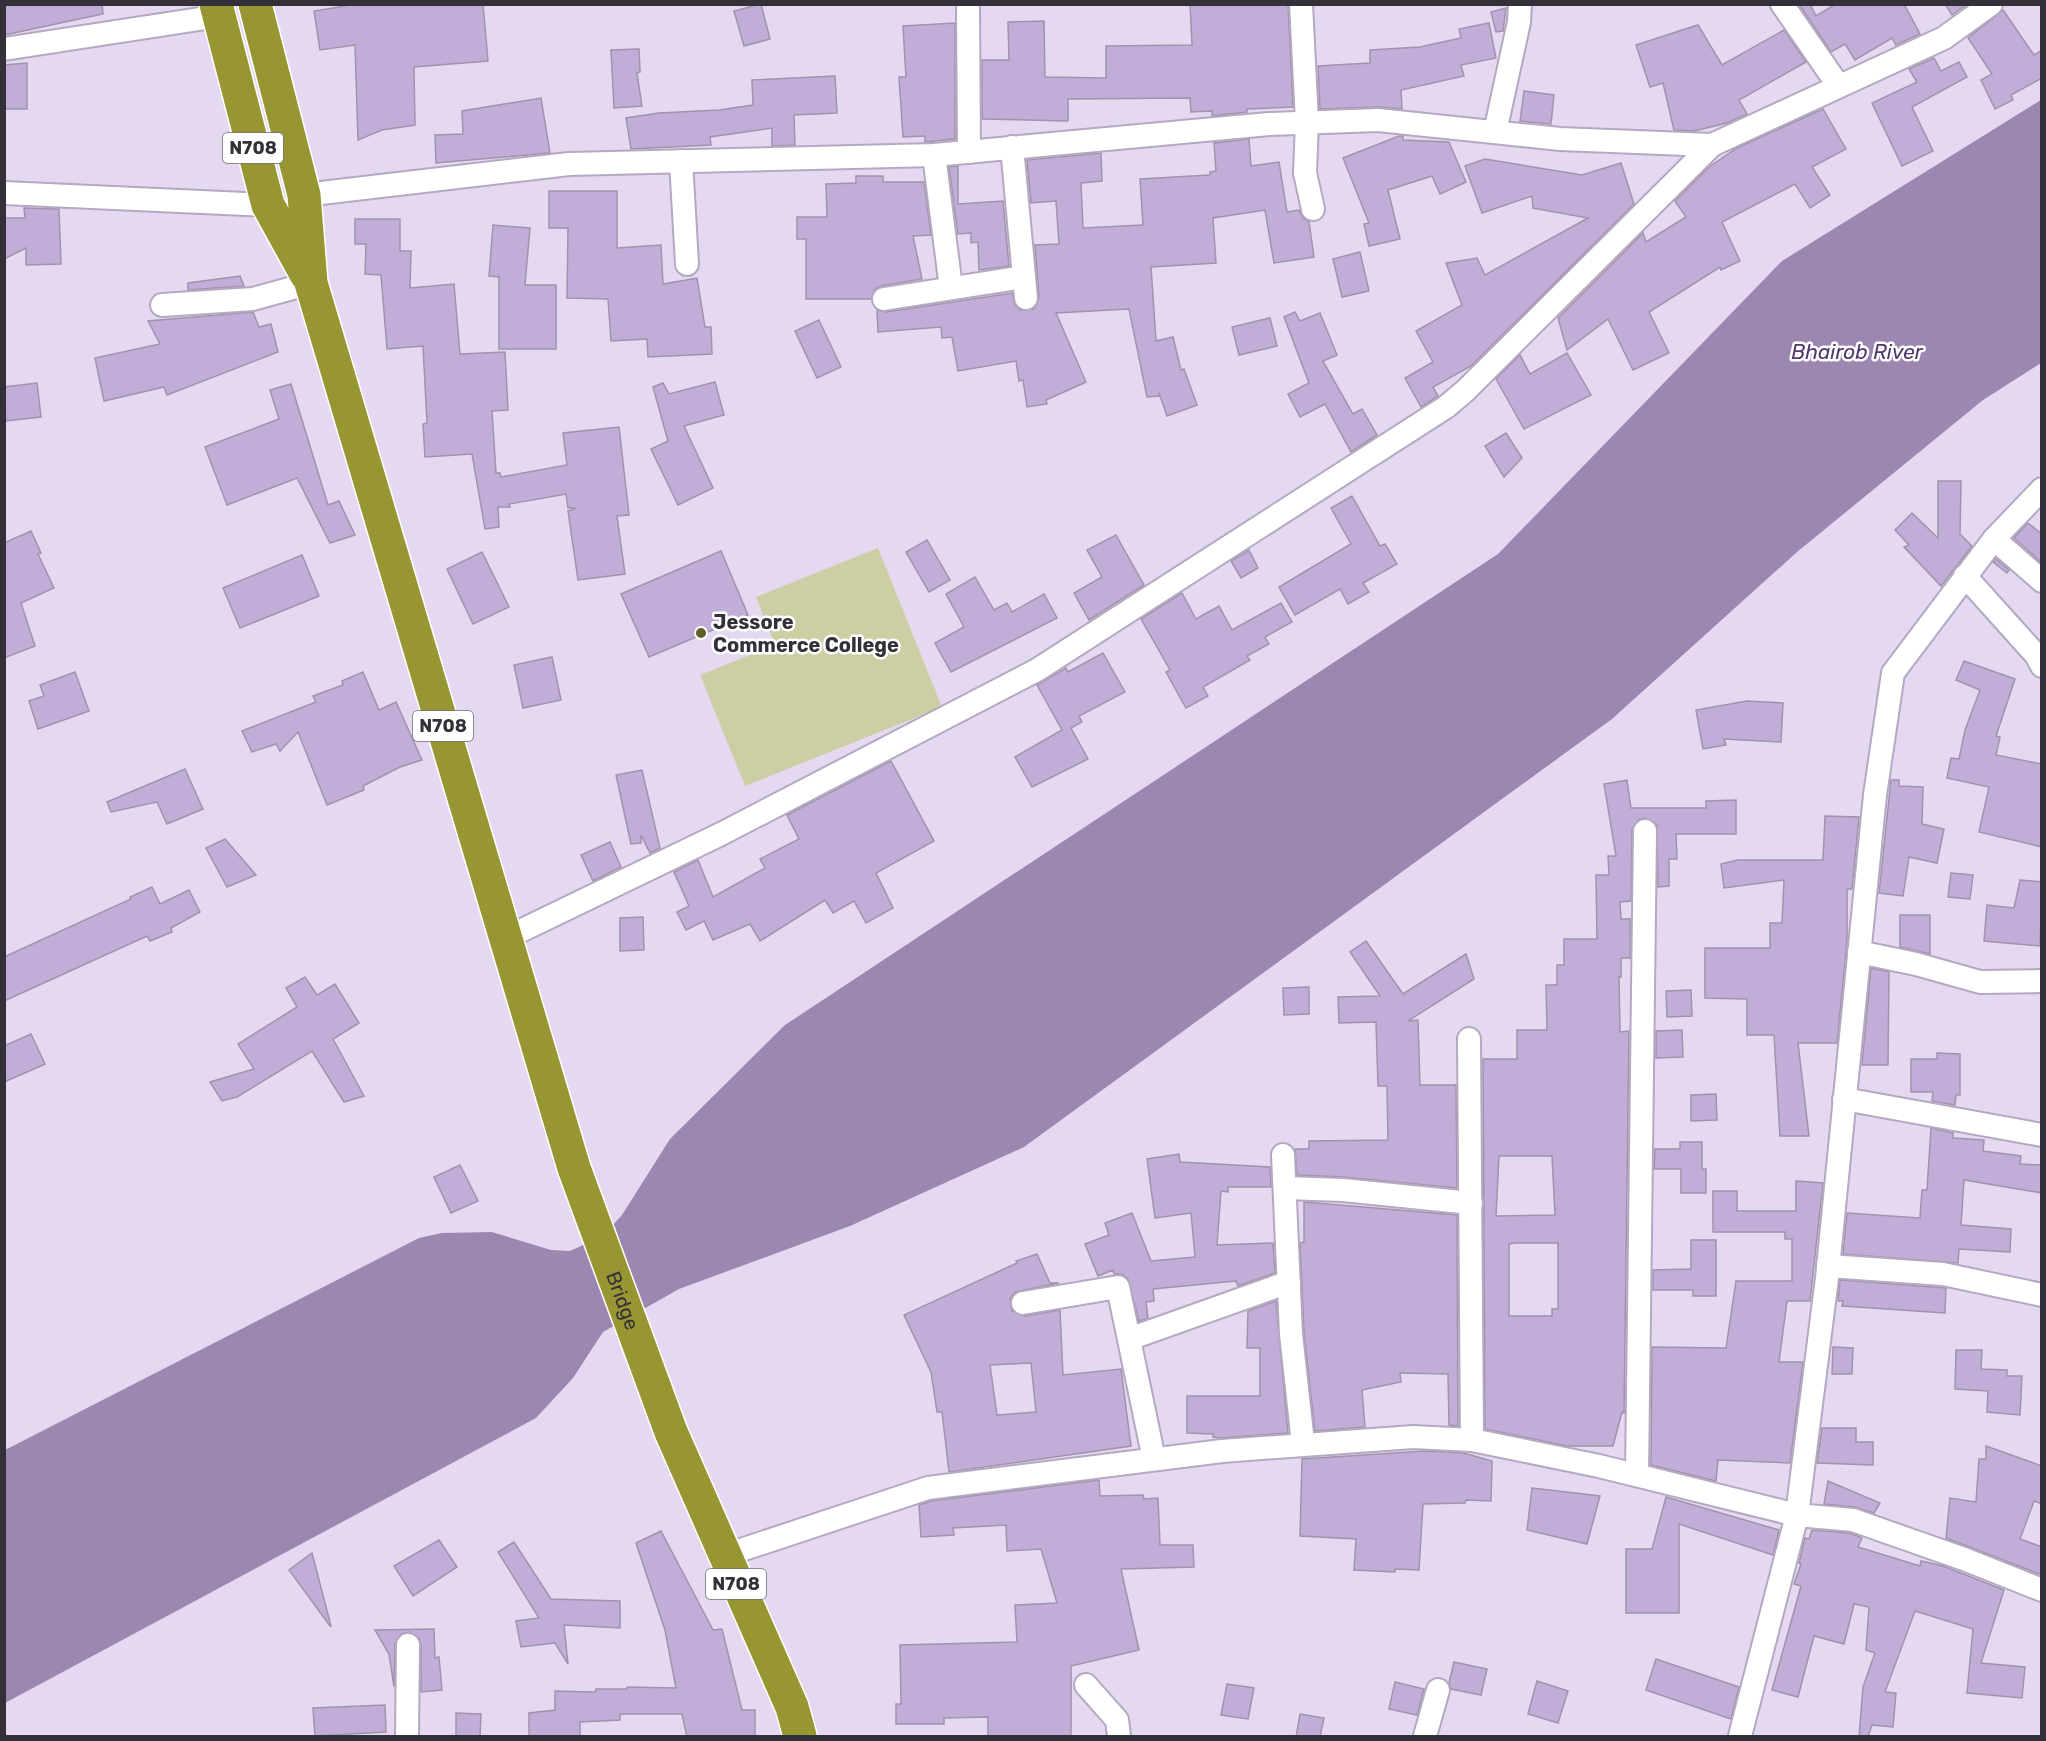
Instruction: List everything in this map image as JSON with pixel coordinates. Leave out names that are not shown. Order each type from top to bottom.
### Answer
[{"type":"highway","name":"N708","points":[[255,4],[304,195],[311,284]]},
{"type":"highway","name":"N708","points":[[217,10],[268,205],[311,284],[506,938]]},
{"type":"highway","name":"Bridge","points":[[506,938],[574,1168],[671,1432],[723,1556]]},
{"type":"highway","name":"N708","points":[[723,1556],[792,1707],[801,1737]]},
{"type":"street","points":[[968,4],[969,152]]},
{"type":"street","points":[[1301,4],[1307,122],[1305,173],[1313,209]]},
{"type":"street","points":[[1495,132],[1519,22],[1520,4]]},
{"type":"street","points":[[1782,4],[1838,85]]},
{"type":"street","points":[[506,938],[723,833],[1037,670],[1446,407],[1465,391],[1712,145],[1944,38],[1991,4]]},
{"type":"street","points":[[4,49],[217,10]]},
{"type":"street","points":[[304,195],[569,164],[934,155],[1307,122],[1378,120],[1560,139],[1712,145]]},
{"type":"street","points":[[884,299],[951,288],[1025,287],[1012,147]]},
{"type":"street","points":[[934,155],[951,288]]},
{"type":"street","points":[[681,161],[687,264]]},
{"type":"street","points":[[4,193],[268,205]]},
{"type":"street","points":[[162,305],[253,299],[311,284]]},
{"type":"street","points":[[1740,1737],[1797,1515],[1828,1266],[1875,795],[1893,673],[1994,539],[2042,489]]},
{"type":"street","points":[[1994,539],[2042,581]]},
{"type":"street","points":[[1965,576],[2036,655],[2042,666]]},
{"type":"street","points":[[1637,1475],[1645,831]]},
{"type":"street","points":[[1859,952],[1916,964],[1980,982],[2042,981]]},
{"type":"street","points":[[1469,1039],[1472,1440]]},
{"type":"street","points":[[1844,1099],[2042,1135]]},
{"type":"street","points":[[1283,1155],[1289,1282],[1303,1443]]},
{"type":"street","points":[[1285,1188],[1343,1190],[1471,1203]]},
{"type":"street","points":[[1828,1266],[1943,1274],[2042,1295]]},
{"type":"street","points":[[1129,1339],[1289,1282]]},
{"type":"street","points":[[1023,1303],[1118,1287],[1154,1460]]},
{"type":"street","points":[[723,1556],[928,1488],[1303,1443],[1413,1437],[1472,1440],[1637,1475],[1797,1515],[1853,1520],[1964,1558],[2042,1590]]},
{"type":"street","points":[[406,1737],[408,1645]]},
{"type":"street","points":[[1086,1685],[1117,1720],[1119,1737]]},
{"type":"street","points":[[1425,1737],[1438,1690]]},
{"type":"green space","points":[[878,548],[942,707],[745,786],[700,675],[775,645],[756,597]]},
{"type":"water","name":"Bhairob River","points":[[2041,100],[2041,363],[1983,400],[1797,552],[1612,719],[1024,1147],[850,1226],[679,1289],[603,1332],[573,1378],[536,1418],[5,1703],[5,1450],[419,1238],[442,1233],[492,1232],[551,1250],[570,1251],[603,1236],[622,1215],[670,1139],[785,1025],[1498,554],[1782,261]]},
{"type":"building","points":[[4,4],[102,4],[103,14],[4,35]]},
{"type":"building","points":[[357,4],[483,4],[488,61],[414,67],[415,125],[382,130],[358,140],[355,45],[320,50],[314,11]]},
{"type":"building","points":[[761,4],[770,39],[744,46],[734,11]]},
{"type":"building","points":[[1190,4],[1288,4],[1293,107],[1247,109],[1247,112],[1212,116],[1212,111],[1191,112],[1190,98],[1068,99],[1068,121],[982,119],[982,60],[1009,60],[1008,22],[1044,21],[1045,77],[1106,78],[1106,46],[1192,45]]},
{"type":"building","points":[[1799,4],[1810,4],[1816,16],[1836,4],[1904,4],[1920,34],[1896,45],[1892,38],[1855,60],[1845,44],[1831,52]]},
{"type":"building","points":[[1945,4],[1967,4],[1952,15]]},
{"type":"building","points":[[1506,8],[1503,31],[1496,32],[1491,12]]},
{"type":"building","points":[[2003,10],[2034,55],[2042,50],[2042,78],[2011,95],[2013,100],[1995,109],[1981,80],[1992,74],[1968,38]]},
{"type":"building","points":[[955,23],[955,139],[925,142],[925,136],[903,137],[899,77],[906,77],[903,26]]},
{"type":"building","points":[[1489,23],[1496,58],[1461,65],[1464,76],[1401,90],[1402,109],[1378,107],[1320,109],[1318,66],[1370,63],[1370,50],[1420,47],[1461,38],[1459,29]]},
{"type":"building","points":[[1698,25],[1722,65],[1784,30],[1806,62],[1739,100],[1747,114],[1727,123],[1694,131],[1674,130],[1663,83],[1650,87],[1636,45]]},
{"type":"building","points":[[639,49],[640,72],[637,73],[642,106],[614,108],[611,50]]},
{"type":"building","points":[[1934,58],[1941,71],[1959,62],[1967,77],[1912,107],[1933,151],[1902,166],[1872,103],[1917,82],[1909,69]]},
{"type":"building","points":[[27,63],[27,109],[4,109],[4,65]]},
{"type":"building","points":[[835,76],[837,113],[794,115],[795,145],[772,146],[772,128],[710,137],[711,145],[631,149],[626,118],[753,105],[752,80]]},
{"type":"building","points":[[1524,91],[1554,95],[1551,124],[1520,121]]},
{"type":"building","points":[[541,98],[550,153],[436,163],[435,135],[463,134],[462,111]]},
{"type":"building","points":[[1823,109],[1846,149],[1812,167],[1830,195],[1810,208],[1795,184],[1722,222],[1740,261],[1721,270],[1720,267],[1649,312],[1669,353],[1633,370],[1608,319],[1567,350],[1558,318],[1643,233],[1646,242],[1686,217],[1675,201],[1709,167],[1737,148]]},
{"type":"building","points":[[1403,136],[1403,140],[1449,142],[1466,182],[1440,194],[1432,176],[1388,190],[1400,239],[1369,246],[1364,224],[1369,223],[1343,158]]},
{"type":"building","points":[[1249,139],[1251,166],[1279,162],[1287,212],[1299,210],[1303,218],[1309,222],[1314,257],[1274,263],[1265,210],[1213,218],[1216,263],[1151,267],[1156,341],[1173,337],[1181,370],[1184,369],[1197,405],[1167,416],[1159,393],[1159,396],[1147,397],[1129,309],[1056,313],[1086,382],[1046,400],[1047,404],[1027,407],[1023,380],[1019,381],[1016,361],[958,371],[952,337],[942,338],[941,327],[878,332],[877,310],[886,312],[1012,293],[1015,305],[1020,310],[1034,309],[1039,297],[1035,245],[1059,244],[1056,201],[1031,203],[1027,160],[1101,153],[1102,181],[1081,183],[1083,228],[1143,225],[1140,179],[1210,175],[1210,172],[1216,171],[1214,143]]},
{"type":"building","points":[[1485,159],[1582,175],[1621,163],[1634,204],[1471,366],[1433,387],[1438,396],[1421,407],[1405,378],[1433,362],[1416,331],[1462,305],[1446,263],[1477,258],[1485,275],[1588,218],[1533,208],[1532,196],[1482,213],[1465,166]]},
{"type":"building","points":[[958,166],[958,204],[1003,201],[1009,266],[979,270],[978,242],[971,243],[971,233],[958,234],[949,167]]},
{"type":"building","points":[[856,176],[883,176],[883,182],[924,182],[931,235],[913,236],[922,279],[881,286],[875,289],[871,299],[806,299],[806,239],[797,239],[797,217],[827,217],[826,184],[856,183]]},
{"type":"building","points":[[549,191],[617,191],[617,248],[661,245],[663,284],[697,278],[705,327],[711,327],[712,354],[648,357],[647,339],[611,341],[608,299],[567,298],[568,228],[549,228]]},
{"type":"building","points":[[24,208],[59,209],[61,264],[26,265],[26,248],[4,259],[4,218],[25,218]]},
{"type":"building","points":[[355,219],[400,219],[400,251],[411,251],[410,288],[454,284],[460,354],[505,352],[508,410],[492,411],[496,473],[500,473],[501,477],[567,465],[563,433],[619,427],[629,515],[617,516],[625,574],[578,580],[568,511],[576,508],[568,508],[566,494],[509,504],[510,507],[498,507],[499,527],[485,529],[472,454],[425,457],[423,424],[427,423],[423,346],[387,349],[381,275],[365,274],[366,244],[355,244]]},
{"type":"building","points":[[493,225],[530,228],[525,285],[556,285],[556,349],[499,349],[499,277],[489,276]]},
{"type":"building","points":[[1360,252],[1369,291],[1342,297],[1333,259]]},
{"type":"building","points":[[240,276],[244,286],[188,290],[188,283]]},
{"type":"building","points":[[253,312],[259,327],[271,324],[278,352],[167,395],[164,387],[104,401],[95,358],[160,344],[148,321]]},
{"type":"building","points":[[1295,312],[1300,321],[1320,313],[1337,355],[1323,361],[1353,414],[1362,409],[1377,435],[1351,452],[1325,404],[1300,417],[1288,394],[1309,383],[1284,317]]},
{"type":"building","points":[[1270,318],[1277,346],[1239,355],[1232,327]]},
{"type":"building","points":[[819,320],[841,367],[817,378],[795,331]]},
{"type":"building","points":[[1567,353],[1591,395],[1524,429],[1496,379],[1520,355],[1530,374]]},
{"type":"building","points":[[715,382],[724,415],[684,426],[713,488],[678,505],[651,449],[668,441],[653,387],[663,383],[669,394]]},
{"type":"building","points":[[37,383],[41,417],[6,421],[4,387]]},
{"type":"building","points":[[291,384],[328,505],[339,501],[355,535],[330,543],[297,478],[227,505],[205,447],[279,419],[270,390]]},
{"type":"building","points":[[1506,433],[1522,458],[1504,477],[1485,446]]},
{"type":"building","points":[[1938,481],[1961,481],[1960,534],[1972,546],[1941,586],[1904,547],[1909,545],[1895,530],[1912,513],[1938,538]]},
{"type":"building","points":[[1352,496],[1380,546],[1385,544],[1397,564],[1363,583],[1369,592],[1348,604],[1340,589],[1295,615],[1279,587],[1351,544],[1331,508]]},
{"type":"building","points":[[2028,523],[2042,534],[2042,563],[2014,538]]},
{"type":"building","points":[[31,531],[41,553],[38,554],[54,588],[21,603],[35,646],[4,658],[4,543]]},
{"type":"building","points":[[1116,535],[1144,585],[1089,620],[1074,593],[1102,577],[1087,550]]},
{"type":"building","points":[[927,540],[950,580],[929,592],[906,552]]},
{"type":"building","points":[[1249,550],[1258,568],[1241,578],[1231,561]]},
{"type":"building","points":[[721,551],[748,615],[649,657],[621,594]]},
{"type":"building","points":[[482,552],[509,607],[473,624],[447,569]]},
{"type":"building","points":[[302,555],[319,596],[240,628],[223,588]]},
{"type":"building","points":[[1996,559],[2009,570],[2007,573],[1993,562]]},
{"type":"building","points":[[975,577],[994,610],[1007,603],[1012,612],[1044,594],[1057,618],[951,672],[935,643],[964,627],[946,594]]},
{"type":"building","points":[[1182,593],[1196,619],[1219,606],[1232,630],[1281,603],[1292,622],[1265,637],[1269,644],[1247,656],[1250,660],[1203,687],[1208,696],[1186,708],[1166,672],[1170,670],[1141,619]]},
{"type":"building","points":[[1103,653],[1125,692],[1079,716],[1082,722],[1071,728],[1088,759],[1032,787],[1015,757],[1062,730],[1037,685],[1066,668],[1068,672]]},
{"type":"building","points":[[552,657],[561,700],[523,708],[514,665]]},
{"type":"building","points":[[1964,661],[2015,679],[1996,736],[2000,737],[1996,755],[2042,764],[2042,847],[1979,832],[1989,787],[1947,778],[1951,758],[1959,759],[1965,730],[1980,690],[1956,680]]},
{"type":"building","points":[[75,672],[89,711],[38,729],[29,701],[44,696],[40,685]]},
{"type":"building","points":[[363,672],[379,710],[396,702],[422,760],[400,767],[363,786],[364,790],[327,805],[298,732],[280,751],[276,744],[252,752],[242,731],[316,702],[313,696],[343,685],[342,681]]},
{"type":"building","points":[[1747,701],[1783,703],[1781,742],[1724,739],[1726,745],[1703,749],[1696,710]]},
{"type":"building","points":[[891,761],[934,841],[876,873],[893,908],[866,923],[854,901],[833,913],[825,900],[760,941],[750,924],[713,940],[704,921],[686,930],[677,912],[689,906],[674,872],[698,860],[713,897],[765,868],[760,859],[799,839],[787,815]]},
{"type":"building","points":[[185,769],[203,809],[167,824],[157,802],[111,812],[107,802]]},
{"type":"building","points":[[642,770],[660,848],[650,853],[641,835],[641,843],[631,844],[616,775]]},
{"type":"building","points":[[1627,780],[1631,808],[1706,808],[1706,801],[1736,800],[1736,834],[1676,834],[1677,859],[1669,859],[1669,886],[1658,887],[1657,825],[1645,818],[1638,820],[1632,830],[1631,901],[1620,902],[1621,919],[1630,919],[1630,958],[1621,958],[1621,977],[1619,977],[1620,1032],[1629,1031],[1624,1413],[1622,1412],[1613,1446],[1567,1446],[1485,1429],[1483,1059],[1517,1059],[1517,1030],[1547,1030],[1546,985],[1557,985],[1557,965],[1564,965],[1564,939],[1597,939],[1596,875],[1609,875],[1608,856],[1616,856],[1604,784]],"holes":[[[1499,1156],[1552,1156],[1555,1215],[1496,1216]],[[1558,1243],[1558,1309],[1552,1309],[1552,1316],[1509,1316],[1509,1244]]]},
{"type":"building","points":[[1891,780],[1899,780],[1899,786],[1923,787],[1922,824],[1944,829],[1937,863],[1909,857],[1903,896],[1879,893]]},
{"type":"building","points":[[1825,816],[1859,817],[1852,889],[1847,889],[1847,941],[1837,1043],[1798,1043],[1809,1136],[1780,1136],[1774,1035],[1747,1035],[1747,999],[1705,998],[1705,948],[1770,948],[1770,923],[1782,923],[1784,880],[1724,888],[1721,864],[1738,860],[1823,860]]},
{"type":"building","points":[[225,839],[256,875],[227,887],[206,848]]},
{"type":"building","points":[[610,842],[621,867],[593,881],[581,855]]},
{"type":"building","points":[[1951,873],[1973,875],[1970,899],[1948,897]]},
{"type":"building","points":[[2020,880],[2042,882],[2040,946],[1984,941],[1987,905],[2014,908]]},
{"type":"building","points":[[152,887],[160,904],[189,890],[200,912],[171,928],[172,932],[150,941],[147,936],[4,1001],[4,957],[131,899],[130,897]]},
{"type":"building","points":[[1900,915],[1930,915],[1930,954],[1900,947]]},
{"type":"building","points":[[643,917],[644,950],[620,951],[620,918]]},
{"type":"building","points":[[1366,941],[1403,994],[1466,954],[1474,979],[1408,1021],[1418,1020],[1420,1085],[1456,1085],[1457,1188],[1344,1177],[1297,1175],[1295,1149],[1309,1149],[1309,1141],[1388,1140],[1387,1086],[1378,1086],[1376,1022],[1339,1023],[1338,997],[1380,996],[1350,952]]},
{"type":"building","points":[[1871,968],[1889,972],[1888,1065],[1862,1065]]},
{"type":"building","points":[[305,977],[317,995],[335,984],[359,1023],[333,1039],[364,1096],[344,1102],[312,1051],[237,1097],[222,1101],[210,1082],[254,1069],[238,1044],[297,1007],[286,988]]},
{"type":"building","points":[[1309,987],[1309,1014],[1284,1015],[1283,988]]},
{"type":"building","points":[[1691,990],[1692,1016],[1667,1017],[1666,991]]},
{"type":"building","points":[[1682,1030],[1683,1057],[1656,1058],[1656,1031]]},
{"type":"building","points":[[31,1034],[45,1064],[4,1082],[4,1046]]},
{"type":"building","points":[[1937,1053],[1960,1054],[1960,1095],[1956,1095],[1955,1105],[1932,1101],[1933,1092],[1911,1092],[1911,1059],[1937,1059]]},
{"type":"building","points":[[1716,1094],[1717,1120],[1691,1121],[1691,1095]]},
{"type":"building","points":[[1931,1128],[1953,1133],[1953,1138],[1984,1140],[1983,1151],[2021,1156],[2020,1164],[2042,1165],[2042,1193],[1964,1180],[1961,1225],[2011,1229],[2010,1252],[1959,1249],[1958,1263],[1843,1254],[1847,1213],[1920,1218],[1922,1190],[1927,1190]]},
{"type":"building","points":[[1680,1142],[1702,1142],[1702,1169],[1706,1169],[1706,1193],[1681,1193],[1681,1169],[1654,1169],[1655,1149],[1680,1149]]},
{"type":"building","points":[[1179,1154],[1180,1162],[1270,1167],[1271,1187],[1228,1187],[1228,1192],[1221,1191],[1217,1245],[1273,1243],[1275,1273],[1238,1286],[1236,1281],[1153,1289],[1154,1301],[1146,1302],[1148,1318],[1139,1321],[1128,1279],[1122,1274],[1114,1274],[1113,1270],[1098,1276],[1085,1244],[1109,1235],[1105,1223],[1132,1213],[1151,1261],[1195,1257],[1191,1213],[1155,1218],[1147,1159]]},
{"type":"building","points":[[460,1165],[478,1201],[451,1213],[434,1177]]},
{"type":"building","points":[[1796,1181],[1823,1183],[1810,1301],[1787,1301],[1779,1362],[1803,1362],[1790,1463],[1718,1460],[1716,1481],[1651,1465],[1652,1347],[1726,1348],[1736,1281],[1792,1281],[1792,1239],[1785,1239],[1785,1232],[1713,1232],[1713,1191],[1737,1191],[1737,1211],[1796,1211]]},
{"type":"building","points":[[1304,1202],[1457,1215],[1458,1426],[1449,1425],[1448,1374],[1400,1373],[1401,1382],[1362,1390],[1365,1427],[1315,1431],[1304,1333],[1300,1243],[1304,1242]]},
{"type":"building","points":[[1691,1240],[1716,1240],[1716,1296],[1693,1296],[1693,1290],[1653,1290],[1653,1270],[1691,1269]]},
{"type":"building","points":[[1037,1254],[1050,1283],[1059,1283],[1015,1292],[1010,1299],[1012,1311],[1025,1316],[1060,1310],[1063,1375],[1121,1369],[1131,1446],[949,1472],[942,1412],[937,1412],[931,1372],[904,1315],[1017,1263],[1016,1261]],"holes":[[[1031,1363],[1036,1412],[997,1415],[990,1365]]]},
{"type":"building","points":[[1840,1280],[1946,1288],[1945,1313],[1842,1306],[1843,1301],[1838,1301]]},
{"type":"building","points":[[1276,1301],[1288,1433],[1221,1438],[1213,1437],[1213,1434],[1187,1433],[1187,1396],[1260,1396],[1260,1348],[1247,1348],[1248,1311]]},
{"type":"building","points":[[1833,1347],[1853,1348],[1852,1374],[1832,1374]]},
{"type":"building","points":[[1956,1350],[1982,1350],[1981,1369],[2007,1370],[2007,1376],[2022,1376],[2020,1415],[1987,1412],[1988,1391],[1955,1389]]},
{"type":"building","points":[[1822,1428],[1856,1428],[1856,1442],[1873,1442],[1873,1465],[1817,1463]]},
{"type":"building","points":[[1986,1446],[2042,1466],[2042,1504],[2034,1501],[2020,1539],[2042,1547],[2042,1575],[1946,1538],[1950,1498],[1976,1502],[1979,1459],[1986,1459]]},
{"type":"building","points":[[1425,1451],[1464,1453],[1492,1461],[1491,1501],[1466,1500],[1465,1503],[1423,1504],[1419,1570],[1395,1569],[1395,1572],[1354,1570],[1356,1539],[1300,1536],[1302,1459]]},
{"type":"building","points":[[1099,1480],[1100,1496],[1143,1495],[1144,1499],[1158,1498],[1160,1545],[1193,1545],[1194,1567],[1121,1569],[1139,1650],[1071,1666],[1071,1737],[988,1737],[988,1717],[944,1718],[944,1724],[896,1724],[896,1704],[901,1704],[900,1645],[1017,1642],[1015,1605],[1057,1603],[1041,1549],[1007,1551],[1006,1525],[953,1528],[954,1535],[921,1537],[919,1505],[931,1501]]},
{"type":"building","points":[[1828,1481],[1880,1503],[1874,1513],[1854,1507],[1824,1504]]},
{"type":"building","points":[[1532,1488],[1600,1496],[1587,1544],[1527,1530]]},
{"type":"building","points":[[1666,1497],[1779,1530],[1773,1555],[1679,1524],[1679,1613],[1626,1613],[1626,1549],[1652,1549]]},
{"type":"building","points":[[1812,1530],[1850,1533],[1862,1538],[1858,1547],[1920,1566],[1921,1561],[1943,1566],[2004,1590],[1981,1663],[2025,1667],[2022,1698],[1967,1693],[1973,1629],[1915,1611],[1885,1692],[1896,1693],[1893,1727],[1872,1725],[1868,1737],[1859,1737],[1863,1687],[1875,1653],[1866,1650],[1869,1607],[1854,1604],[1844,1644],[1814,1636],[1798,1697],[1772,1690],[1801,1586],[1794,1584],[1801,1564],[1799,1563],[1805,1538],[1809,1539]]},
{"type":"building","points":[[661,1531],[713,1630],[722,1629],[742,1710],[755,1710],[755,1737],[687,1737],[682,1714],[620,1714],[620,1720],[580,1722],[580,1737],[529,1737],[529,1713],[555,1710],[555,1691],[595,1692],[596,1689],[627,1689],[627,1687],[676,1688],[665,1630],[636,1543]]},
{"type":"building","points":[[439,1540],[457,1567],[413,1596],[394,1566]]},
{"type":"building","points":[[514,1542],[551,1599],[620,1601],[620,1628],[564,1625],[568,1664],[555,1643],[521,1647],[516,1621],[539,1618],[498,1552]]},
{"type":"building","points":[[312,1553],[331,1626],[289,1570]]},
{"type":"building","points":[[434,1629],[435,1658],[439,1657],[442,1690],[421,1692],[421,1645],[419,1638],[409,1632],[401,1634],[395,1644],[394,1687],[389,1654],[375,1630]]},
{"type":"building","points":[[1656,1659],[1739,1687],[1731,1719],[1646,1690]]},
{"type":"building","points":[[1454,1662],[1487,1669],[1481,1695],[1451,1689],[1449,1683]]},
{"type":"building","points":[[1537,1681],[1568,1691],[1558,1723],[1528,1714]]},
{"type":"building","points":[[1395,1682],[1424,1689],[1417,1715],[1389,1709]]},
{"type":"building","points":[[1227,1684],[1254,1688],[1248,1719],[1221,1715]]},
{"type":"building","points":[[385,1705],[386,1732],[315,1736],[313,1708]]},
{"type":"building","points":[[456,1713],[481,1714],[480,1737],[456,1737]]},
{"type":"building","points":[[1300,1714],[1324,1718],[1320,1737],[1296,1737]]},
{"type":"place","name":"Jessore Commerce College","points":[[701,633]]}]
